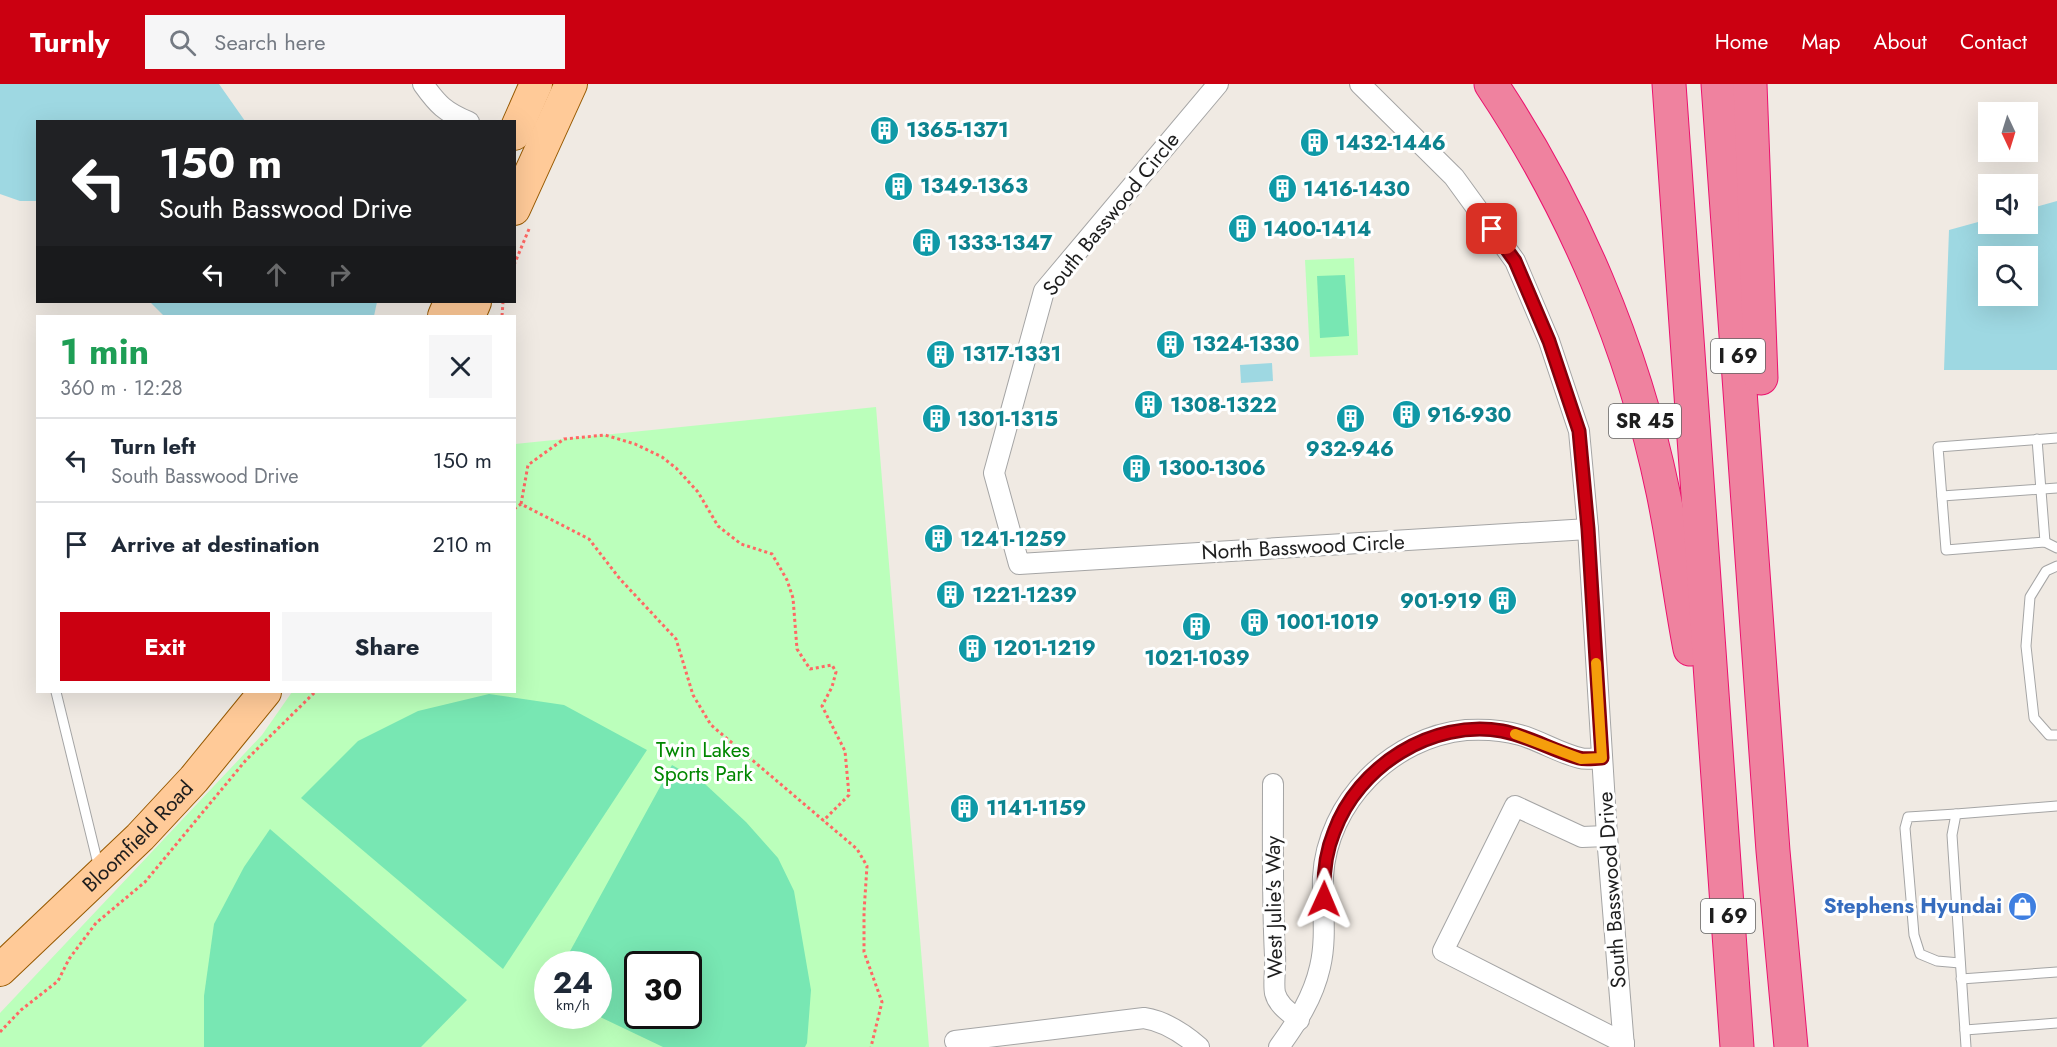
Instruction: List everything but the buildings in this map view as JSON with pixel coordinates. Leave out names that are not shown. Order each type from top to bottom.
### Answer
[{"type":"highway","name":"SR 45","points":[[1491,84],[1527,140],[1586,253],[1633,377],[1663,490],[1687,632],[1719,785]]},
{"type":"highway","name":"I 69","points":[[1668,84],[1737,1047]]},
{"type":"highway","name":"I 69","points":[[1718,84],[1773,850],[1791,1047]]},
{"type":"highway","points":[[1750,84],[1765,484],[1757,629]]},
{"type":"main road","points":[[516,129],[536,84]]},
{"type":"main road","points":[[516,199],[527,146],[571,84]]},
{"type":"main road","name":"Bloomfield Road","points":[[0,970],[140,837],[194,779],[264,693]]},
{"type":"street","points":[[423,84],[448,113],[464,120]]},
{"type":"street","name":"South Basswood Circle","points":[[1019,564],[994,473],[1044,291],[1218,84]]},
{"type":"street","name":"South Basswood Drive","points":[[1360,84],[1454,177],[1515,261],[1549,341],[1579,431],[1588,529],[1607,836],[1624,1045]]},
{"type":"street","name":"North Basswood Circle","points":[[1019,564],[1588,529]]},
{"type":"street","points":[[1279,1047],[1299,1020],[1311,997],[1321,964],[1324,945],[1323,876],[1330,843],[1338,821],[1352,797],[1377,770],[1408,747],[1449,733],[1481,729],[1521,735],[1581,759],[1602,758]]},
{"type":"street","name":"West Julie's Way","points":[[1273,784],[1276,973],[1274,985],[1279,1002],[1299,1020]]},
{"type":"street","points":[[1607,836],[1582,837],[1515,806],[1443,951],[1624,1045]]},
{"type":"street","points":[[955,1041],[1144,1018],[1155,1020],[1177,1041],[1199,1047]]},
{"type":"lane","points":[[2057,438],[1938,447],[1946,550],[2045,542],[2057,548]]},
{"type":"lane","points":[[2037,440],[2045,542]]},
{"type":"lane","points":[[1942,496],[2057,488]]},
{"type":"lane","points":[[2057,566],[2046,571],[2031,597],[2026,646],[2034,718],[2049,735],[2057,735]]},
{"type":"lane","points":[[56,693],[100,873]]},
{"type":"lane","points":[[1960,963],[1937,961],[1920,954],[1914,935],[1905,828],[1908,817],[2057,806]]},
{"type":"lane","points":[[1956,813],[1952,835],[1966,1047]]},
{"type":"lane","points":[[1961,979],[2057,972]]},
{"type":"lane","points":[[1965,1030],[2057,1023]]},
{"type":"path","points":[[516,508],[521,504],[528,465],[564,439],[605,435],[635,444],[662,457],[676,468],[698,492],[718,526],[741,544],[772,554],[787,580],[793,598],[797,649],[810,669],[832,665],[836,672],[832,687],[822,706],[845,751],[849,795],[823,821]]},
{"type":"path","points":[[521,504],[590,539],[620,579],[676,639],[693,695],[711,725],[857,849],[867,866],[864,952],[882,1002],[871,1047]]},
{"type":"path","points":[[0,1032],[21,1010],[58,981],[69,959],[96,923],[145,882],[246,760],[314,693]]},
{"type":"green space","points":[[1354,258],[1358,355],[1310,357],[1305,260]]},
{"type":"green space","points":[[1345,275],[1349,336],[1320,338],[1317,276]]},
{"type":"green space","name":"Twin Lakes Sports Park","points":[[876,407],[929,1047],[0,1047],[0,1013],[262,735],[291,693],[516,693],[516,444]]},
{"type":"green space","points":[[489,694],[564,705],[647,750],[503,969],[301,798],[358,741],[418,711]]},
{"type":"green space","points":[[672,765],[705,784],[746,822],[778,858],[794,891],[811,990],[807,1043],[805,1047],[663,1047],[625,1029],[702,1029],[702,951],[624,951],[624,1028],[612,1023],[612,951],[570,951]]},
{"type":"green space","points":[[270,829],[467,1000],[421,1047],[204,1047],[204,996],[214,924],[244,867]]},
{"type":"water","points":[[0,84],[219,84],[244,120],[36,120],[36,201],[20,201],[0,194]]},
{"type":"water","points":[[2057,201],[2057,370],[1944,370],[1949,230],[1978,222],[1978,234],[2038,234],[2038,206]]},
{"type":"water","points":[[151,303],[377,303],[374,315],[163,315]]},
{"type":"water","points":[[1272,363],[1273,381],[1241,383],[1240,365]]},
{"type":"slow traffic","points":[[1515,734],[1581,759],[1602,758],[1596,663]]},
{"type":"place","name":"1365-1371","points":[[885,130]]},
{"type":"place","name":"1432-1446","points":[[1314,143]]},
{"type":"place","name":"1349-1363","points":[[899,186]]},
{"type":"place","name":"1416-1430","points":[[1282,189]]},
{"type":"place","name":"1400-1414","points":[[1242,229]]},
{"type":"place","name":"1333-1347","points":[[926,243]]},
{"type":"place","name":"1324-1330","points":[[1171,344]]},
{"type":"place","name":"1317-1331","points":[[941,354]]},
{"type":"place","name":"1308-1322","points":[[1149,405]]},
{"type":"place","name":"916-930","points":[[1406,415]]},
{"type":"place","name":"932-946","points":[[1350,418]]},
{"type":"place","name":"1301-1315","points":[[936,419]]},
{"type":"place","name":"1300-1306","points":[[1137,468]]},
{"type":"place","name":"1241-1259","points":[[939,539]]},
{"type":"place","name":"1221-1239","points":[[951,595]]},
{"type":"place","name":"901-919","points":[[1503,601]]},
{"type":"place","name":"1001-1019","points":[[1255,622]]},
{"type":"place","name":"1021-1039","points":[[1197,627]]},
{"type":"place","name":"1201-1219","points":[[972,648]]},
{"type":"place","name":"1141-1159","points":[[965,808]]},
{"type":"place","name":"Stephens Hyundai","points":[[2023,906]]},
{"type":"route","points":[[1324,899],[1323,876],[1326,856],[1334,829],[1343,812],[1363,783],[1391,758],[1408,747],[1449,733],[1481,729],[1521,735],[1581,759],[1602,758],[1588,529],[1579,431],[1549,341],[1515,261],[1492,229]]}]
